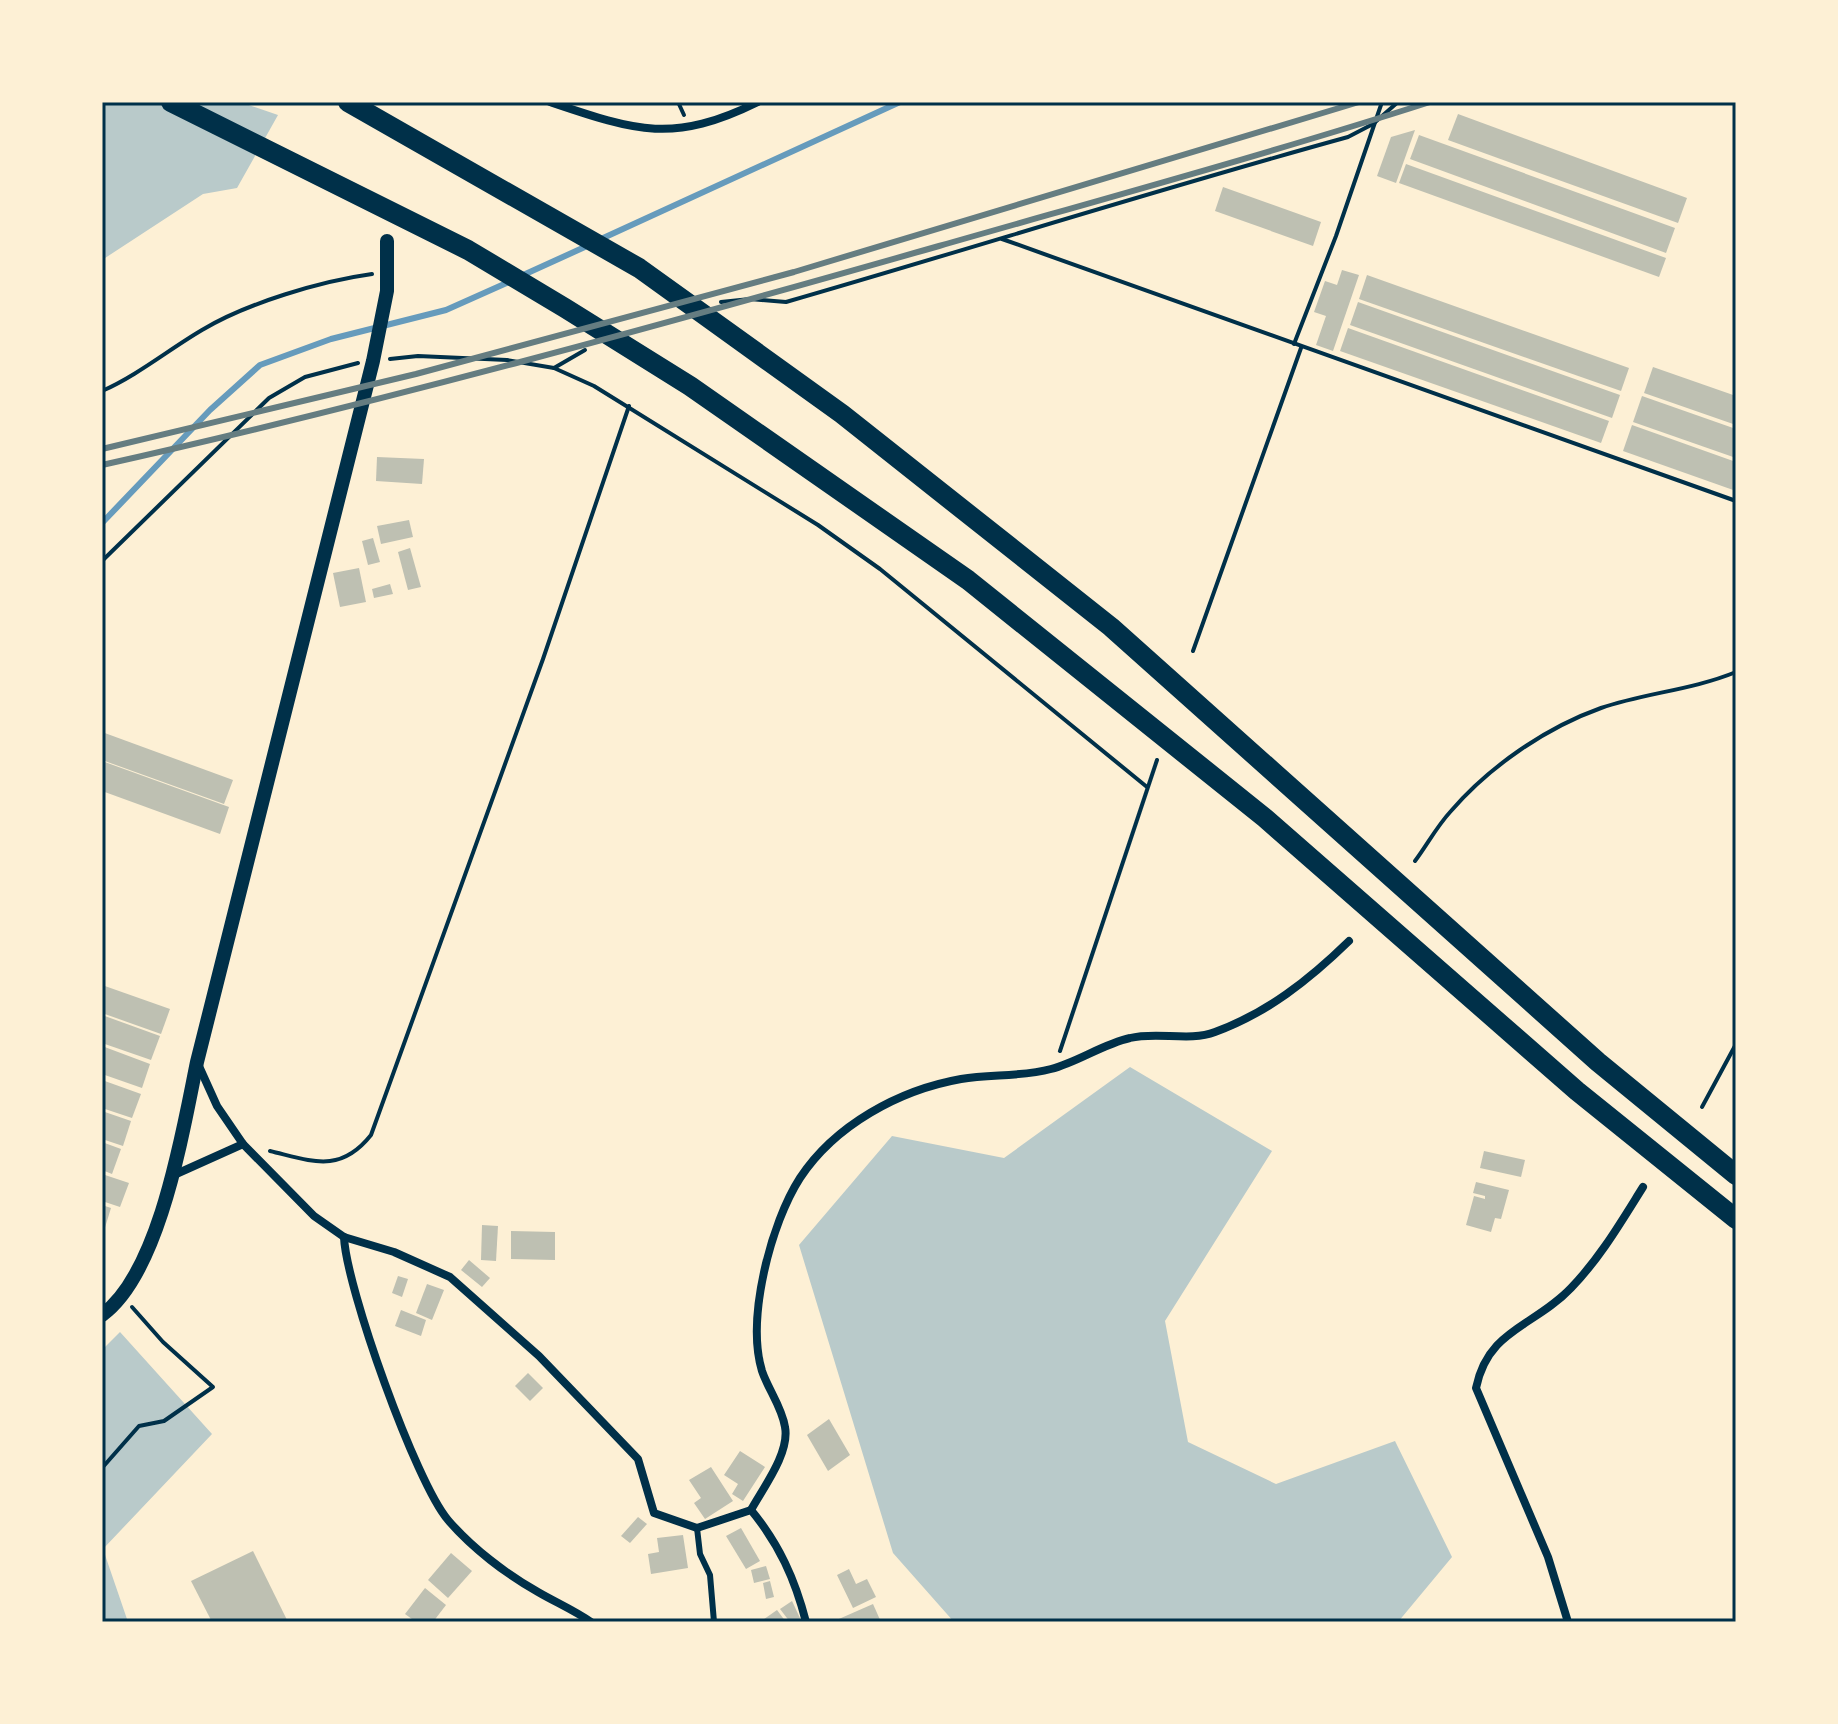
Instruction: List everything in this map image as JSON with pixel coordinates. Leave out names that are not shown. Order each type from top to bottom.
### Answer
[{"type":"highway","points":[[171,102],[468,250],[565,308],[690,386],[968,580],[1265,818],[1577,1091],[1736,1219]]},
{"type":"highway","points":[[348,102],[639,268],[842,414],[1111,627],[1598,1062],[1736,1175]]},
{"type":"street","points":[[550,102],[614,124],[673,131],[714,123],[758,102]]},
{"type":"street","points":[[102,1315],[121,1295],[140,1266],[174,1175],[197,1062],[373,361],[387,291],[387,241]]},
{"type":"street","points":[[197,1062],[217,1106],[243,1144],[314,1216],[344,1237],[394,1252],[450,1277],[494,1313],[638,1459],[654,1513],[697,1528],[751,1510],[784,1438],[786,1428],[761,1369],[759,1321],[778,1219],[801,1176],[849,1125],[927,1086],[1055,1068],[1131,1037],[1210,1034],[1251,1016],[1310,979],[1349,941]]},
{"type":"street","points":[[174,1175],[243,1144]]},
{"type":"street","points":[[1568,1622],[1548,1557],[1476,1388],[1481,1364],[1496,1344],[1570,1290],[1600,1253],[1643,1187]]},
{"type":"street","points":[[344,1237],[357,1300],[387,1383],[423,1480],[447,1519],[480,1550],[535,1591],[591,1622]]},
{"type":"street","points":[[751,1510],[775,1540],[798,1592],[806,1622]]},
{"type":"lane","points":[[697,1528],[700,1554],[710,1575],[714,1622]]},
{"type":"path","points":[[1293,345],[1382,102]]},
{"type":"path","points":[[715,303],[750,299],[786,302],[1002,239],[1141,194],[1348,137],[1375,122],[1398,102]]},
{"type":"path","points":[[1002,239],[1736,501]]},
{"type":"path","points":[[102,391],[127,380],[205,328],[332,280],[387,274]]},
{"type":"path","points":[[1193,651],[1301,348]]},
{"type":"path","points":[[554,368],[585,350]]},
{"type":"path","points":[[102,561],[269,398],[305,377],[373,361],[418,356],[507,360],[554,368],[629,406],[818,525],[880,569],[1147,787]]},
{"type":"path","points":[[243,1144],[337,1162],[356,1153],[371,1135],[543,659],[629,406]]},
{"type":"path","points":[[1415,861],[1450,811],[1514,754],[1567,723],[1602,708],[1673,692],[1736,672]]},
{"type":"path","points":[[1055,1068],[1157,760]]},
{"type":"path","points":[[1702,1107],[1736,1044]]},
{"type":"path","points":[[102,1468],[139,1426],[164,1421],[213,1387],[163,1342],[121,1295]]},
{"type":"shaded area","points":[[102,102],[240,102],[278,115],[237,188],[203,194],[102,260]]},
{"type":"shaded area","points":[[1130,1067],[1272,1151],[1165,1321],[1188,1442],[1276,1484],[1395,1441],[1452,1557],[1398,1622],[954,1622],[893,1553],[799,1245],[892,1136],[1004,1158]]},
{"type":"shaded area","points":[[120,1332],[212,1434],[103,1549],[128,1622],[102,1622],[102,1350]]},
{"type":"building","points":[[1458,114],[1687,198],[1678,223],[1448,140]]},
{"type":"building","points":[[1415,130],[1396,183],[1377,176],[1391,137]]},
{"type":"building","points":[[1419,135],[1675,228],[1666,253],[1410,159]]},
{"type":"building","points":[[1406,164],[1666,258],[1659,277],[1399,183]]},
{"type":"building","points":[[1223,187],[1321,222],[1313,246],[1215,211]]},
{"type":"building","points":[[1342,270],[1359,275],[1333,351],[1316,345],[1326,316],[1314,312],[1325,281],[1337,285]]},
{"type":"building","points":[[1367,275],[1629,368],[1621,391],[1359,299]]},
{"type":"building","points":[[1358,302],[1620,395],[1612,418],[1350,325]]},
{"type":"building","points":[[1348,328],[1609,421],[1601,443],[1340,351]]},
{"type":"building","points":[[1653,367],[1736,396],[1736,425],[1644,393]]},
{"type":"building","points":[[1642,396],[1736,429],[1736,458],[1633,422]]},
{"type":"building","points":[[1632,425],[1736,462],[1736,491],[1623,451]]},
{"type":"building","points":[[377,457],[424,459],[422,484],[376,481]]},
{"type":"building","points":[[409,520],[413,537],[381,544],[377,526]]},
{"type":"building","points":[[373,538],[380,562],[368,565],[362,541]]},
{"type":"building","points":[[410,548],[421,587],[408,590],[398,552]]},
{"type":"building","points":[[359,568],[366,602],[340,607],[333,573]]},
{"type":"building","points":[[390,584],[393,594],[374,598],[372,589]]},
{"type":"building","points":[[102,732],[233,780],[224,804],[102,760]]},
{"type":"building","points":[[102,761],[229,807],[220,834],[102,791]]},
{"type":"building","points":[[102,985],[170,1009],[161,1034],[102,1013]]},
{"type":"building","points":[[102,1015],[160,1036],[151,1060],[102,1043]]},
{"type":"building","points":[[102,1046],[150,1064],[142,1088],[102,1074]]},
{"type":"building","points":[[102,1080],[141,1094],[132,1118],[102,1108]]},
{"type":"building","points":[[102,1111],[131,1121],[123,1146],[102,1139]]},
{"type":"building","points":[[102,1142],[121,1149],[112,1174],[102,1170]]},
{"type":"building","points":[[1484,1151],[1525,1160],[1521,1177],[1480,1168]]},
{"type":"building","points":[[102,1174],[129,1183],[120,1207],[102,1201]]},
{"type":"building","points":[[1476,1182],[1509,1190],[1501,1219],[1495,1218],[1491,1232],[1466,1225],[1474,1196],[1485,1199],[1485,1196],[1473,1193]]},
{"type":"building","points":[[102,1205],[111,1208],[103,1234],[102,1234]]},
{"type":"building","points":[[482,1225],[498,1226],[496,1261],[481,1260]]},
{"type":"building","points":[[511,1231],[555,1232],[555,1260],[511,1259]]},
{"type":"building","points":[[469,1260],[490,1278],[482,1287],[461,1270]]},
{"type":"building","points":[[398,1276],[408,1279],[402,1297],[392,1293]]},
{"type":"building","points":[[427,1284],[444,1290],[432,1320],[416,1313]]},
{"type":"building","points":[[401,1310],[426,1320],[421,1336],[395,1326]]},
{"type":"building","points":[[528,1373],[543,1388],[530,1401],[515,1386]]},
{"type":"building","points":[[829,1419],[850,1455],[828,1471],[807,1435]]},
{"type":"building","points":[[740,1451],[765,1467],[743,1501],[732,1494],[738,1484],[724,1475]]},
{"type":"building","points":[[711,1467],[733,1501],[705,1519],[694,1503],[701,1498],[689,1480]]},
{"type":"building","points":[[638,1517],[647,1524],[630,1543],[621,1536]]},
{"type":"building","points":[[741,1528],[760,1561],[746,1569],[726,1536]]},
{"type":"building","points":[[683,1535],[688,1568],[651,1574],[648,1554],[659,1552],[657,1538]]},
{"type":"building","points":[[253,1551],[288,1622],[212,1622],[191,1581]]},
{"type":"building","points":[[451,1553],[472,1571],[448,1598],[428,1580]]},
{"type":"building","points":[[766,1566],[770,1579],[754,1583],[751,1570]]},
{"type":"building","points":[[849,1569],[856,1584],[867,1579],[876,1597],[853,1608],[837,1575]]},
{"type":"building","points":[[770,1581],[774,1597],[766,1599],[763,1583]]},
{"type":"building","points":[[425,1588],[446,1605],[433,1622],[416,1622],[405,1614]]},
{"type":"building","points":[[792,1601],[801,1622],[790,1622],[780,1609]]},
{"type":"building","points":[[873,1604],[881,1622],[832,1622]]},
{"type":"building","points":[[777,1610],[786,1622],[760,1622]]},
{"type":"waterway","points":[[601,239],[900,102]]},
{"type":"waterway","points":[[521,276],[587,246]]},
{"type":"waterway","points":[[102,523],[210,410],[260,365],[331,339],[446,310],[511,281]]},
{"type":"railway","points":[[102,449],[416,374],[794,272],[1359,102]]},
{"type":"railway","points":[[102,465],[417,389],[627,333],[1185,176],[1430,102]]}]
